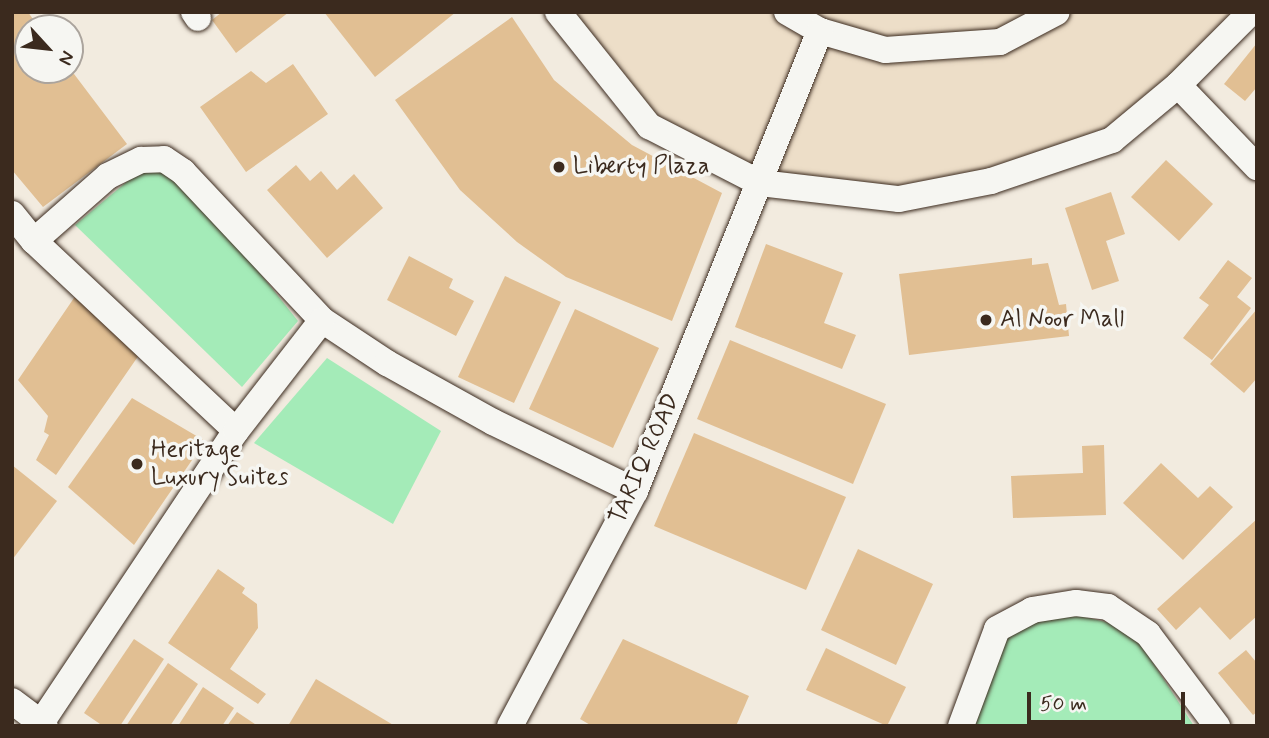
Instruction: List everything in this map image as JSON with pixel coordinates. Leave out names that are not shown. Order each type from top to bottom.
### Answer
[{"type":"street","points":[[558,12],[649,126],[760,183],[899,199],[991,181],[1112,140],[1178,85],[1251,12]]},
{"type":"street","points":[[787,12],[820,31],[885,50],[1000,42],[1057,12]]},
{"type":"street","name":"TARIQ ROAD","points":[[513,725],[635,491],[820,31]]},
{"type":"street","points":[[1178,85],[1257,167]]},
{"type":"street","points":[[34,241],[108,176],[141,160],[164,159],[183,172],[322,320],[387,363],[481,415],[635,491]]},
{"type":"street","points":[[12,214],[34,241],[236,430]]},
{"type":"street","points":[[12,701],[43,724],[236,430],[322,320]]},
{"type":"street","points":[[961,726],[997,629],[1032,610],[1076,603],[1108,607],[1148,634],[1217,726]]},
{"type":"shaded area","points":[[558,12],[1248,12],[1112,140],[899,199],[760,183],[649,126]]},
{"type":"green space","points":[[176,168],[298,321],[242,387],[75,225],[136,174]]},
{"type":"green space","points":[[327,358],[441,431],[393,524],[254,443]]},
{"type":"green space","points":[[1081,616],[1110,623],[1141,644],[1194,726],[974,726],[1004,637],[1043,618]]},
{"type":"building","points":[[12,12],[28,12],[29,14],[14,14],[14,84],[82,84],[127,144],[43,207],[12,170]]},
{"type":"building","points":[[222,12],[289,12],[236,53],[212,20]]},
{"type":"building","points":[[324,12],[456,12],[375,77]]},
{"type":"building","name":"Liberty Plaza","points":[[512,17],[554,80],[632,145],[722,193],[672,321],[566,277],[517,242],[460,190],[395,100]]},
{"type":"building","points":[[1257,43],[1257,87],[1245,101],[1224,84]]},
{"type":"building","points":[[293,64],[328,114],[246,172],[200,107],[251,71],[266,83]]},
{"type":"building","points":[[1166,160],[1213,204],[1179,241],[1131,197]]},
{"type":"building","points":[[296,165],[310,181],[321,171],[337,190],[354,174],[383,208],[327,258],[267,190]]},
{"type":"building","points":[[1111,192],[1125,234],[1106,241],[1119,281],[1092,290],[1065,208]]},
{"type":"building","points":[[766,244],[843,273],[824,323],[856,335],[842,369],[735,327]]},
{"type":"building","points":[[409,256],[453,279],[449,288],[474,301],[456,336],[387,300]]},
{"type":"building","name":"Al Noor Mall","points":[[1032,258],[1032,265],[1048,263],[1059,305],[1066,304],[1069,336],[909,355],[899,274]]},
{"type":"building","points":[[1228,260],[1252,278],[1237,297],[1251,308],[1212,360],[1183,338],[1209,305],[1199,298]]},
{"type":"building","points":[[505,276],[561,302],[514,403],[458,377]]},
{"type":"building","points":[[76,295],[139,355],[56,475],[36,460],[49,435],[44,432],[48,416],[18,380]]},
{"type":"building","points":[[575,309],[659,348],[613,448],[529,409]]},
{"type":"building","points":[[1257,309],[1257,378],[1244,393],[1210,364]]},
{"type":"building","points":[[730,340],[886,404],[853,484],[697,419]]},
{"type":"building","name":"Heritage Luxury Suites","points":[[132,398],[205,441],[134,545],[68,487]]},
{"type":"building","points":[[694,433],[846,497],[806,590],[654,526]]},
{"type":"building","points":[[1104,445],[1106,515],[1013,518],[1011,476],[1083,473],[1082,446]]},
{"type":"building","points":[[1161,463],[1198,498],[1210,486],[1233,507],[1183,560],[1123,503]]},
{"type":"building","points":[[12,465],[57,501],[12,560]]},
{"type":"building","points":[[1257,519],[1257,616],[1230,640],[1200,607],[1176,630],[1157,609]]},
{"type":"building","points":[[858,549],[933,584],[896,665],[821,630]]},
{"type":"building","points":[[218,569],[245,588],[242,593],[257,604],[258,628],[230,669],[266,694],[258,704],[168,643]]},
{"type":"building","points":[[134,639],[164,659],[120,726],[103,726],[84,713]]},
{"type":"building","points":[[623,639],[749,696],[736,726],[592,726],[580,719]]},
{"type":"building","points":[[826,648],[906,687],[887,726],[806,690]]},
{"type":"building","points":[[1246,650],[1257,663],[1257,712],[1253,715],[1218,673]]},
{"type":"building","points":[[168,663],[198,684],[170,726],[126,726]]},
{"type":"building","points":[[316,679],[395,726],[288,726]]},
{"type":"building","points":[[203,687],[234,708],[222,726],[178,726]]},
{"type":"building","points":[[237,712],[258,726],[227,726]]},
{"type":"place","name":"Liberty Plaza","points":[[559,167]]},
{"type":"place","name":"Al Noor Mall","points":[[986,320]]},
{"type":"place","name":"Heritage Luxury Suites","points":[[137,464]]}]
